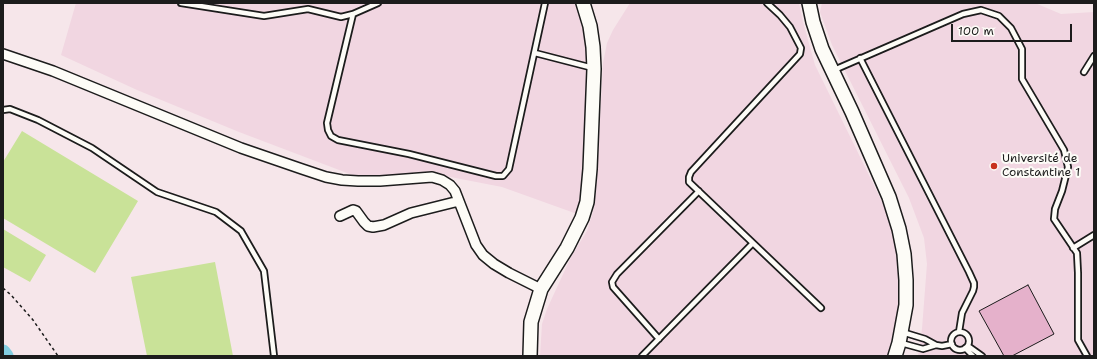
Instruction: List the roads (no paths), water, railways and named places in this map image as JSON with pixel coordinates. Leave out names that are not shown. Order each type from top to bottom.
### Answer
[{"type":"street","points":[[530,356],[530,322],[541,289],[571,241],[582,218],[587,202],[590,169],[594,69],[590,26],[584,3]]},
{"type":"street","points":[[809,3],[813,22],[822,49],[852,112],[889,197],[899,229],[904,254],[906,305],[896,356]]},
{"type":"street","points":[[3,54],[53,71],[241,148],[302,170],[342,180],[380,181],[432,177],[442,180],[450,185],[455,191],[476,245],[483,255],[509,273],[541,289]]},
{"type":"street","points":[[340,216],[353,210],[356,211],[368,226],[373,227],[384,225],[411,213],[459,201]]},
{"type":"lane","points":[[181,3],[264,16],[308,9],[341,16],[353,14],[378,3]]},
{"type":"lane","points":[[353,14],[327,123],[328,130],[332,136],[338,140],[409,154],[496,176],[503,176],[509,169],[546,3]]},
{"type":"lane","points":[[767,3],[790,27],[801,48],[800,54],[691,172],[689,182],[820,308]]},
{"type":"lane","points":[[832,70],[963,14],[981,10],[999,16],[1011,28],[1022,49],[1022,79],[1064,150],[1068,167],[1054,219],[1077,254],[1078,340],[1087,356]]},
{"type":"lane","points":[[535,53],[594,69]]},
{"type":"lane","points":[[1084,72],[1094,56]]},
{"type":"lane","points":[[860,58],[974,283],[973,292],[962,313],[959,332]]},
{"type":"lane","points":[[3,110],[10,109],[38,120],[92,148],[157,192],[216,212],[241,231],[264,271],[274,356]]},
{"type":"lane","points":[[659,339],[613,287],[612,282],[617,274],[699,191]]},
{"type":"lane","points":[[1073,248],[1094,235]]},
{"type":"lane","points":[[642,356],[753,243]]},
{"type":"lane","points":[[959,332],[967,334],[970,340],[966,347],[959,350],[952,344],[952,338],[959,332]]},
{"type":"lane","points":[[900,337],[925,339],[936,345],[942,346],[952,344]]},
{"type":"lane","points":[[900,337],[923,349],[936,345]]},
{"type":"lane","points":[[966,347],[973,356]]},
{"type":"lane","points":[[966,347],[982,356]]},
{"type":"waterway","points":[[3,352],[6,356]]},
{"type":"place","name":"Université de Constantine 1","points":[[994,166]]}]
